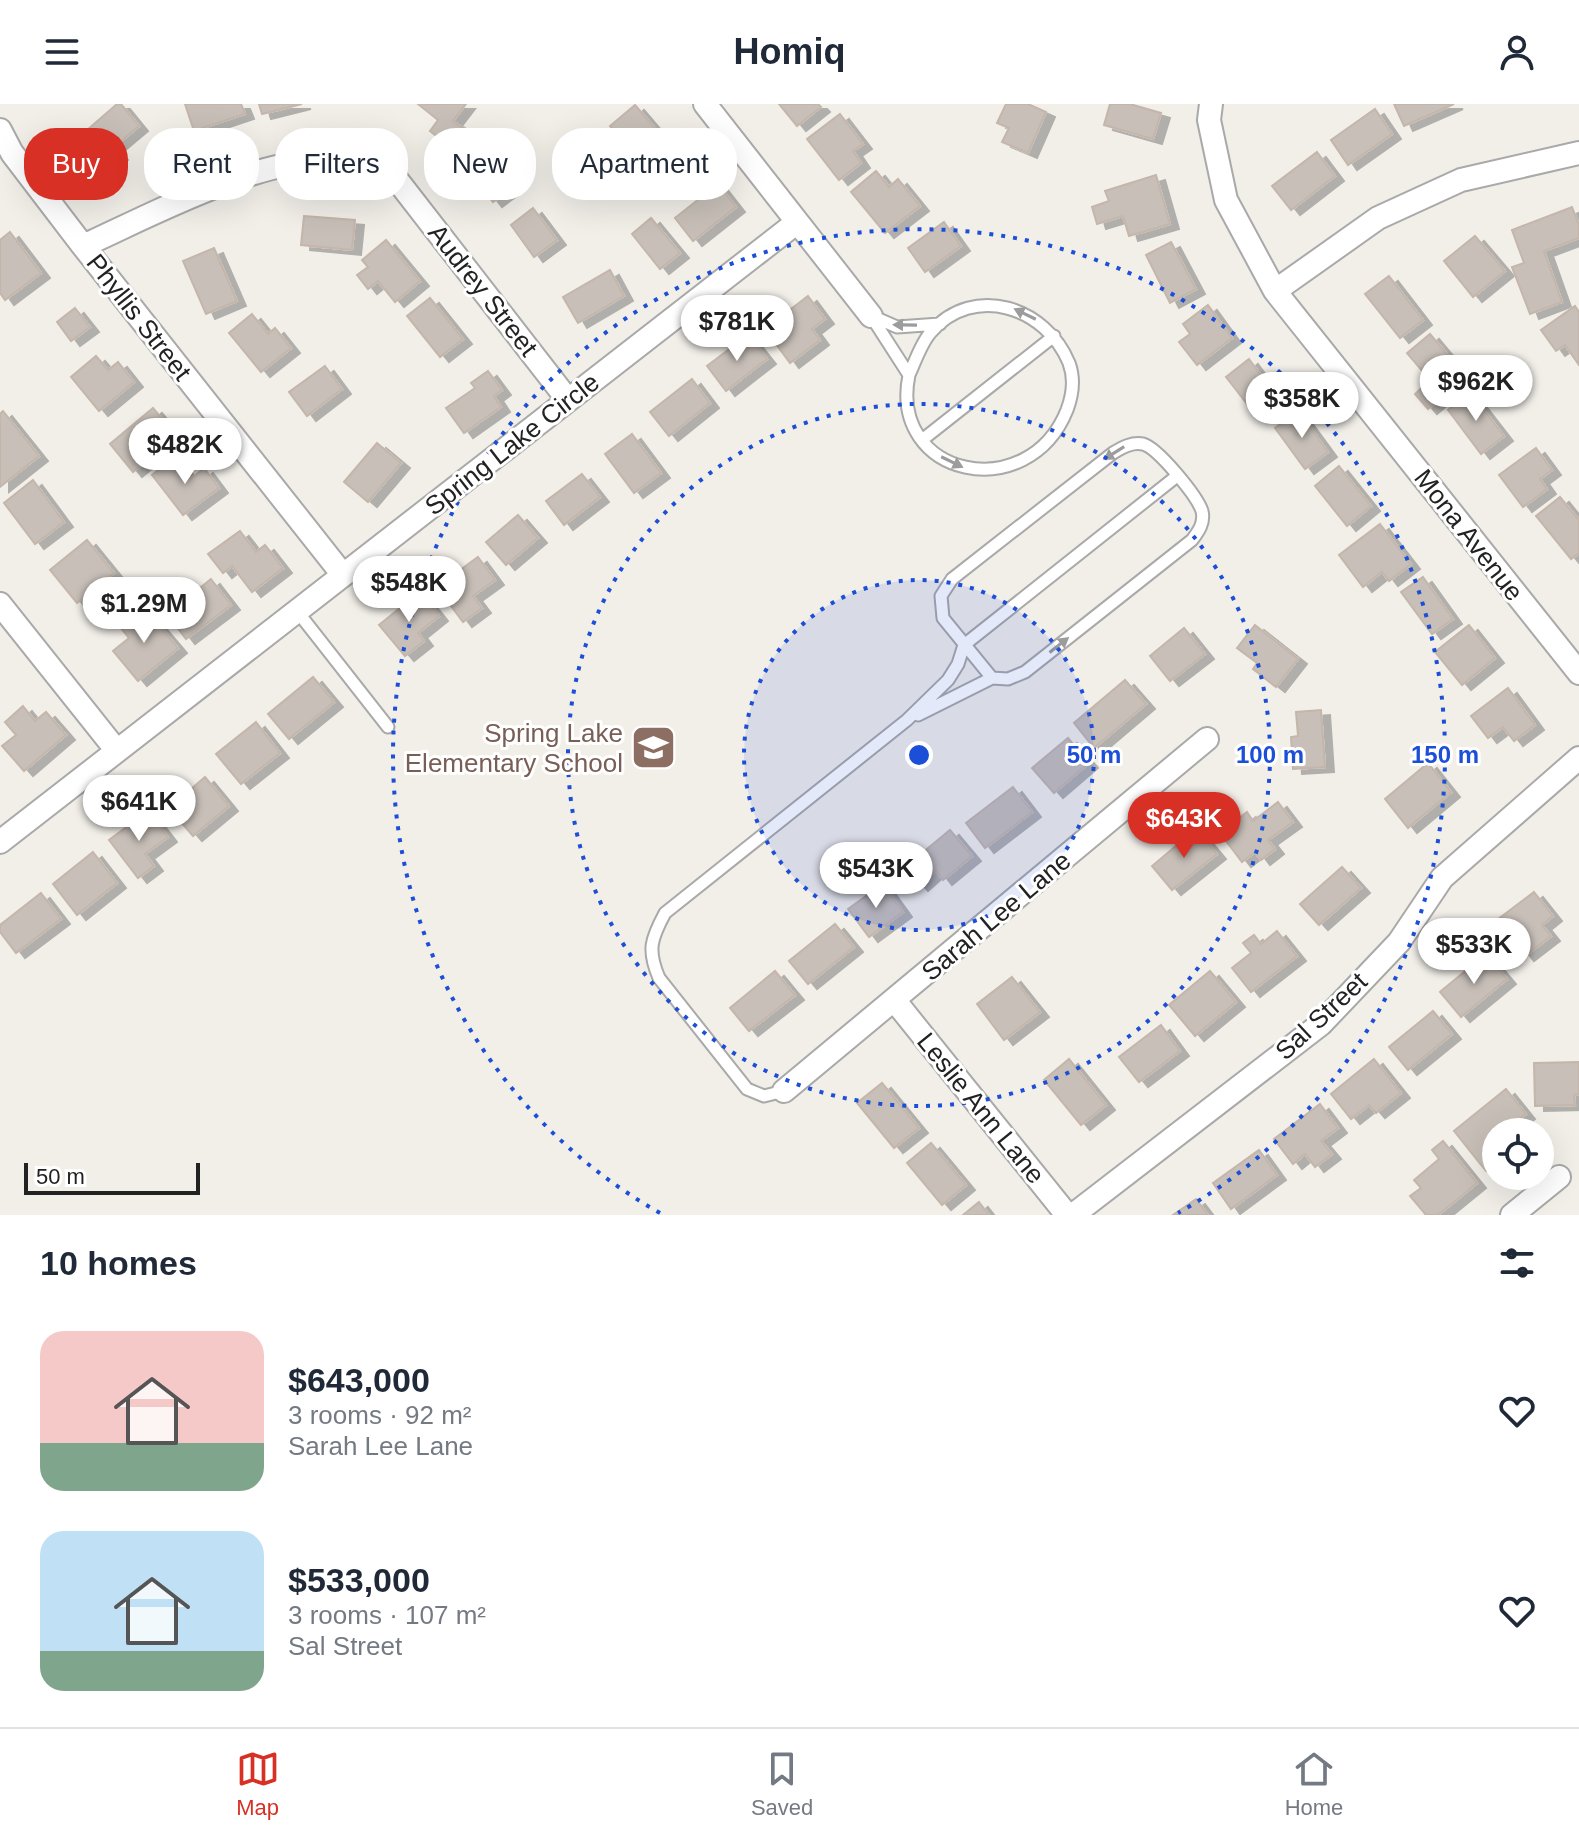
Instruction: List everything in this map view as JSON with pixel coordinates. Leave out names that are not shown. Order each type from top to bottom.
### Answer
[{"type":"street","points":[[705,104],[871,316]]},
{"type":"street","name":"Mona Avenue","points":[[1211,104],[1209,120],[1226,200],[1275,291],[1579,673]]},
{"type":"street","name":"Phyllis Street","points":[[0,130],[6,158],[83,246],[343,575]]},
{"type":"street","points":[[1275,291],[1378,218],[1461,180],[1579,153]]},
{"type":"street","name":"Audrey Street","points":[[83,246],[237,177],[317,160],[352,162],[394,176],[568,400]]},
{"type":"street","name":"Spring Lake Circle","points":[[0,842],[796,223]]},
{"type":"street","points":[[0,604],[117,751]]},
{"type":"street","name":"Sarah Lee Lane","points":[[784,1091],[1207,739]]},
{"type":"street","name":"Sal Street","points":[[1073,1215],[1321,1024],[1399,942],[1442,878],[1579,758]]},
{"type":"street","name":"Leslie Ann Lane","points":[[895,1001],[1067,1215]]},
{"type":"street","points":[[1512,1215],[1559,1177]]},
{"type":"lane","points":[[993,304],[1034,318],[1054,336],[1072,369],[1074,385],[1060,426],[1047,444],[1020,462],[999,470],[972,470],[937,455],[922,440],[910,419],[905,393],[909,375],[930,333],[941,324],[964,311],[993,304]]},
{"type":"lane","points":[[871,316],[897,327],[941,324]]},
{"type":"lane","points":[[871,316],[909,375]]},
{"type":"lane","points":[[922,440],[1054,336]]},
{"type":"lane","points":[[907,720],[992,678],[1008,679],[1025,672],[1192,540],[1202,527],[1202,511],[1177,476],[1145,444],[1130,444],[1113,453],[952,579],[941,596],[943,618],[992,678]]},
{"type":"lane","points":[[784,1091],[764,1096],[747,1089],[659,978],[651,958],[653,935],[665,913],[907,720],[948,680],[958,664],[964,645],[1177,476]]},
{"type":"lane","points":[[297,611],[388,727]]},
{"type":"building","points":[[117,104],[121,104],[139,126],[128,135],[128,128],[89,128]]},
{"type":"building","points":[[185,104],[241,104],[245,114],[203,128],[193,128]]},
{"type":"building","points":[[259,104],[302,104],[262,114]]},
{"type":"building","points":[[418,104],[466,104],[453,121],[463,128],[432,128],[438,120]]},
{"type":"building","points":[[779,104],[818,104],[821,107],[797,126]]},
{"type":"building","points":[[1006,104],[1028,104],[1046,112],[1028,153],[1002,142],[1009,128],[997,123]]},
{"type":"building","points":[[1110,104],[1130,104],[1161,113],[1153,139],[1104,125]]},
{"type":"building","points":[[1394,104],[1454,104],[1404,126]]},
{"type":"building","points":[[635,105],[655,128],[612,128],[610,126]]},
{"type":"building","points":[[1375,109],[1392,134],[1348,165],[1331,140]]},
{"type":"building","points":[[840,114],[863,144],[853,151],[861,163],[839,180],[807,139]]},
{"type":"building","points":[[1317,152],[1335,176],[1291,210],[1272,186]]},
{"type":"building","points":[[876,171],[889,187],[898,179],[920,206],[885,233],[851,192]]},
{"type":"building","points":[[1156,175],[1170,224],[1129,236],[1123,216],[1097,224],[1092,207],[1109,201],[1105,191]]},
{"type":"building","points":[[698,200],[731,200],[736,207],[693,241],[675,218]]},
{"type":"building","points":[[1572,207],[1579,225],[1579,238],[1544,251],[1562,302],[1530,314],[1512,267],[1524,263],[1512,230]]},
{"type":"building","points":[[533,208],[557,240],[534,257],[511,225]]},
{"type":"building","points":[[304,216],[355,220],[352,250],[301,245]]},
{"type":"building","points":[[651,218],[680,253],[660,269],[632,234]]},
{"type":"building","points":[[944,222],[961,246],[925,272],[908,248]]},
{"type":"building","points":[[10,232],[41,273],[5,300],[0,293],[0,240]]},
{"type":"building","points":[[1475,236],[1505,271],[1473,297],[1444,261]]},
{"type":"building","points":[[386,240],[420,281],[395,302],[378,281],[368,289],[357,275],[368,267],[362,260]]},
{"type":"building","points":[[1171,242],[1196,289],[1170,303],[1146,255]]},
{"type":"building","points":[[214,248],[237,301],[206,314],[183,261]]},
{"type":"building","points":[[610,270],[624,296],[578,323],[563,297]]},
{"type":"building","points":[[1389,276],[1423,320],[1400,338],[1365,294]]},
{"type":"building","points":[[808,296],[825,319],[812,329],[820,340],[790,363],[765,329]]},
{"type":"building","points":[[430,298],[463,339],[440,357],[407,316]]},
{"type":"building","points":[[1208,305],[1232,338],[1197,365],[1179,342],[1190,334],[1183,324]]},
{"type":"building","points":[[1575,306],[1579,312],[1579,365],[1565,345],[1556,351],[1541,330]]},
{"type":"building","points":[[75,308],[90,327],[71,341],[57,322]]},
{"type":"building","points":[[252,314],[268,334],[275,328],[291,348],[261,372],[229,333]]},
{"type":"building","points":[[1430,334],[1466,377],[1428,409],[1415,394],[1430,380],[1407,353]]},
{"type":"building","points":[[748,335],[767,359],[726,391],[707,366]]},
{"type":"building","points":[[96,356],[108,370],[118,362],[134,382],[99,411],[71,377]]},
{"type":"building","points":[[1249,359],[1280,401],[1258,418],[1226,377]]},
{"type":"building","points":[[325,366],[342,389],[307,416],[289,392]]},
{"type":"building","points":[[488,371],[502,390],[494,396],[501,407],[464,433],[446,408],[475,388],[471,383]]},
{"type":"building","points":[[692,379],[710,403],[669,436],[650,412]]},
{"type":"building","points":[[1470,392],[1504,436],[1481,454],[1448,410]]},
{"type":"building","points":[[153,408],[176,436],[133,472],[110,444]]},
{"type":"building","points":[[3,411],[39,456],[0,487],[0,414]]},
{"type":"building","points":[[1298,411],[1328,452],[1305,469],[1275,428]]},
{"type":"building","points":[[632,434],[661,473],[634,493],[605,454]]},
{"type":"building","points":[[377,443],[401,463],[368,502],[344,482]]},
{"type":"building","points":[[1536,448],[1552,470],[1540,479],[1547,489],[1523,507],[1499,475]]},
{"type":"building","points":[[175,457],[191,479],[204,468],[219,488],[183,515],[152,475]]},
{"type":"building","points":[[1339,466],[1371,506],[1347,526],[1315,486]]},
{"type":"building","points":[[582,474],[600,497],[564,525],[546,501]]},
{"type":"building","points":[[33,480],[64,522],[35,544],[4,503]]},
{"type":"building","points":[[1560,497],[1579,517],[1579,553],[1571,559],[1536,516]]},
{"type":"building","points":[[518,515],[538,538],[506,565],[486,542]]},
{"type":"building","points":[[1380,524],[1411,564],[1389,581],[1382,572],[1363,587],[1339,555]]},
{"type":"building","points":[[240,531],[256,552],[265,545],[283,568],[252,592],[232,566],[223,573],[208,554]]},
{"type":"building","points":[[87,540],[114,573],[77,603],[50,570]]},
{"type":"building","points":[[478,557],[495,580],[473,596],[482,608],[463,622],[437,587]]},
{"type":"building","points":[[1423,577],[1453,619],[1432,634],[1401,592]]},
{"type":"building","points":[[211,579],[231,605],[186,639],[158,602],[180,585],[190,596]]},
{"type":"building","points":[[420,592],[439,616],[418,633],[424,641],[405,656],[379,625]]},
{"type":"building","points":[[144,608],[178,648],[138,681],[113,651],[129,638],[120,627]]},
{"type":"building","points":[[1255,625],[1298,659],[1276,687],[1253,669],[1257,663],[1237,648]]},
{"type":"building","points":[[1469,625],[1495,658],[1462,685],[1435,652]]},
{"type":"building","points":[[1184,628],[1205,654],[1170,681],[1150,656]]},
{"type":"building","points":[[313,677],[334,702],[289,739],[268,714]]},
{"type":"building","points":[[1125,680],[1146,704],[1094,748],[1074,723]]},
{"type":"building","points":[[1508,688],[1535,725],[1514,741],[1503,727],[1488,738],[1471,716]]},
{"type":"building","points":[[23,706],[35,721],[46,712],[66,735],[24,771],[2,746],[16,735],[5,722]]},
{"type":"building","points":[[1321,710],[1325,767],[1293,769],[1291,737],[1298,736],[1296,712]]},
{"type":"building","points":[[256,722],[280,753],[241,784],[216,754]]},
{"type":"building","points":[[1068,738],[1089,763],[1054,793],[1032,768]]},
{"type":"building","points":[[1428,763],[1451,792],[1408,828],[1385,799]]},
{"type":"building","points":[[205,777],[229,806],[193,836],[169,808]]},
{"type":"building","points":[[1013,787],[1032,812],[985,848],[966,823]]},
{"type":"building","points":[[1278,802],[1293,822],[1268,840],[1275,849],[1261,860],[1255,852],[1242,862],[1220,833],[1247,812],[1253,821]]},
{"type":"building","points":[[148,811],[168,837],[145,854],[154,866],[138,878],[109,840]]},
{"type":"building","points":[[1196,829],[1217,854],[1172,890],[1152,866]]},
{"type":"building","points":[[950,830],[972,856],[943,880],[936,871],[919,886],[904,868]]},
{"type":"building","points":[[93,852],[117,883],[77,915],[53,884]]},
{"type":"building","points":[[1342,867],[1361,888],[1319,925],[1300,904]]},
{"type":"building","points":[[883,884],[903,912],[869,937],[848,909]]},
{"type":"building","points":[[1534,892],[1553,916],[1542,925],[1551,936],[1525,956],[1497,920]]},
{"type":"building","points":[[41,893],[61,919],[16,953],[0,932],[0,925]]},
{"type":"building","points":[[835,924],[854,947],[808,984],[789,961]]},
{"type":"building","points":[[1277,931],[1297,956],[1251,992],[1232,968],[1251,953],[1243,943],[1254,935],[1261,944]]},
{"type":"building","points":[[1486,954],[1507,979],[1461,1017],[1440,992]]},
{"type":"building","points":[[775,971],[795,995],[749,1031],[730,1008]]},
{"type":"building","points":[[1210,971],[1236,1002],[1195,1036],[1169,1005]]},
{"type":"building","points":[[1012,977],[1040,1012],[1004,1040],[977,1004]]},
{"type":"building","points":[[1433,1011],[1452,1034],[1408,1070],[1389,1047]]},
{"type":"building","points":[[1161,1025],[1180,1051],[1139,1082],[1119,1057]]},
{"type":"building","points":[[1069,1059],[1106,1105],[1081,1125],[1044,1080]]},
{"type":"building","points":[[1374,1059],[1401,1093],[1376,1113],[1369,1105],[1351,1119],[1331,1094]]},
{"type":"building","points":[[1579,1062],[1579,1094],[1574,1095],[1575,1105],[1535,1106],[1534,1063]]},
{"type":"building","points":[[882,1083],[919,1128],[894,1148],[857,1103]]},
{"type":"building","points":[[1506,1089],[1526,1114],[1521,1118],[1482,1118],[1482,1166],[1454,1131]]},
{"type":"building","points":[[1320,1104],[1338,1128],[1321,1141],[1332,1154],[1315,1167],[1305,1154],[1293,1164],[1274,1139]]},
{"type":"building","points":[[1443,1141],[1477,1183],[1438,1215],[1426,1215],[1410,1196],[1421,1188],[1414,1180],[1439,1159],[1432,1150]]},
{"type":"building","points":[[931,1143],[966,1185],[942,1205],[907,1163]]},
{"type":"building","points":[[1259,1150],[1277,1175],[1231,1209],[1213,1183]]},
{"type":"building","points":[[1196,1199],[1208,1215],[1173,1215]]},
{"type":"building","points":[[979,1202],[989,1215],[963,1215]]},
{"type":"place","name":"Spring Lake Elementary School","points":[[654,748]]}]
